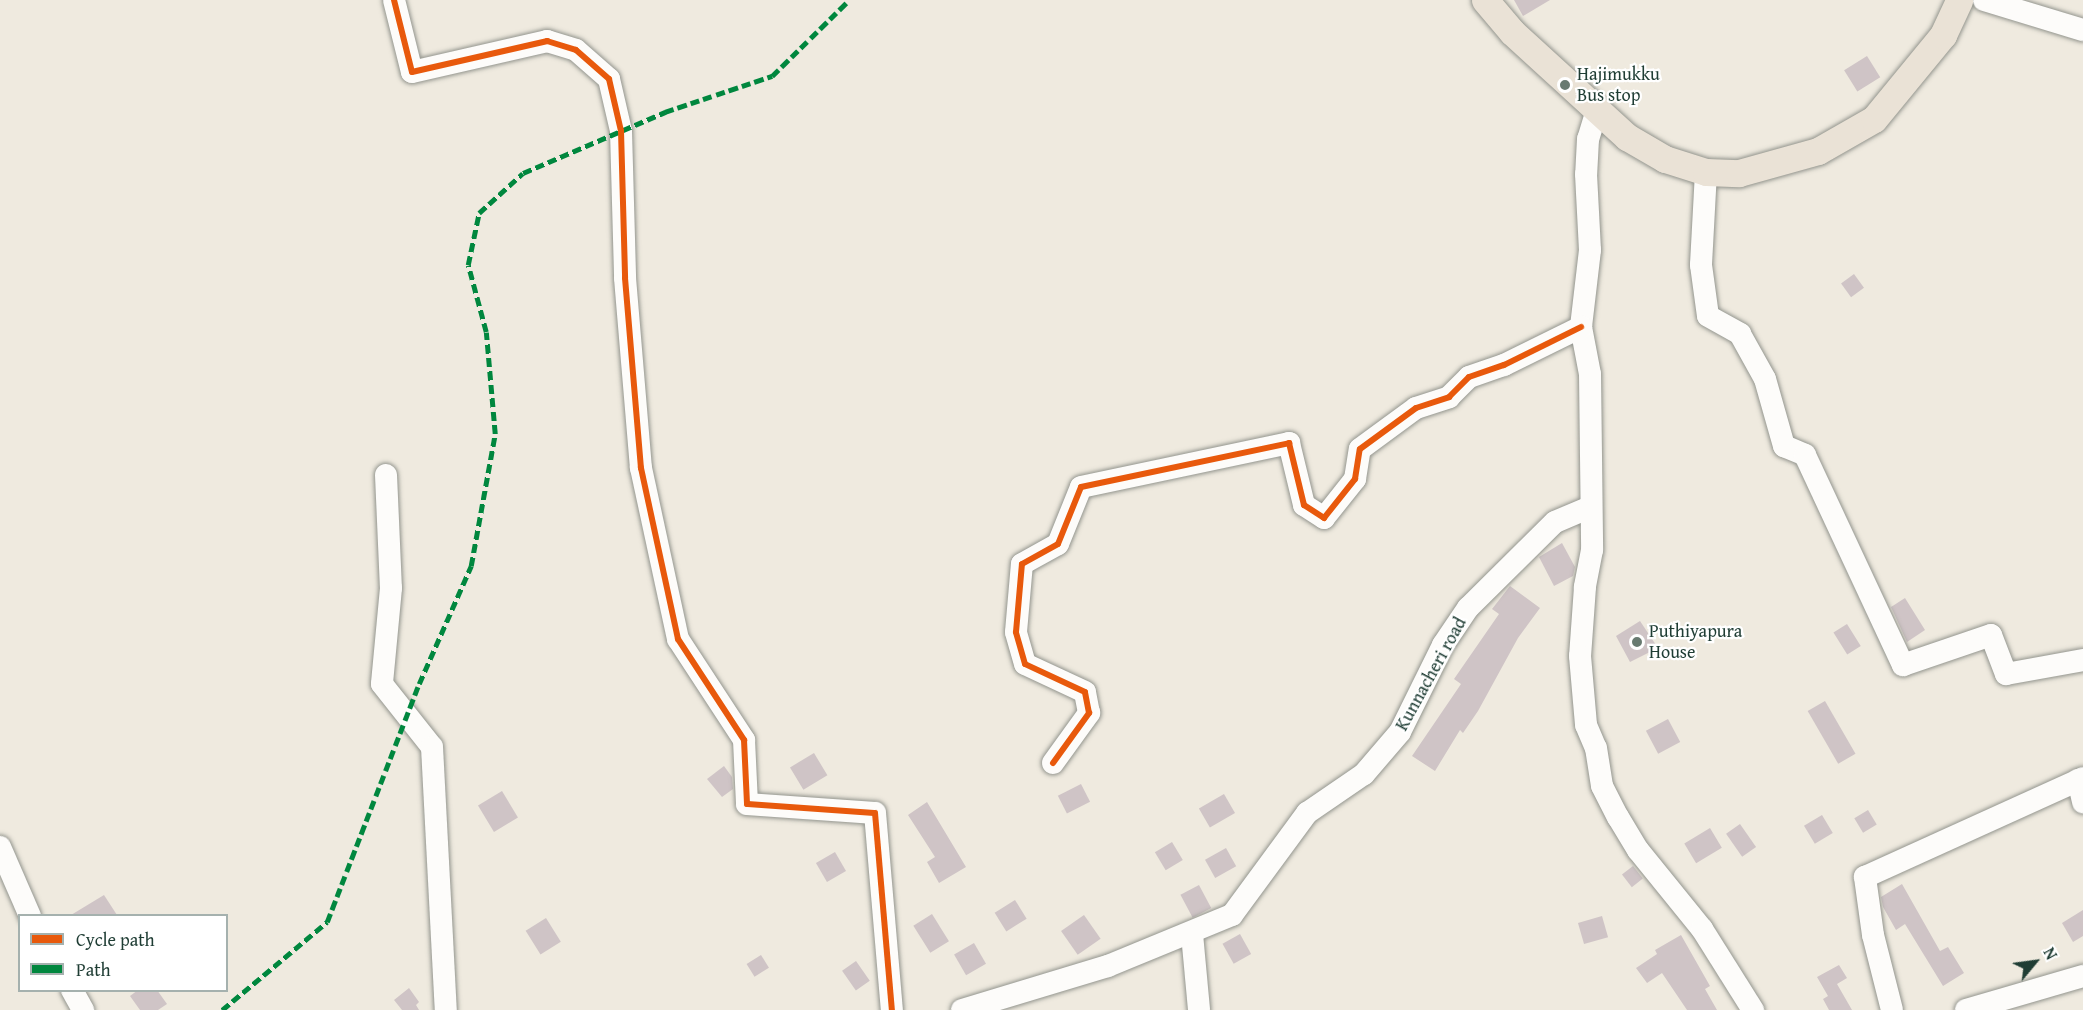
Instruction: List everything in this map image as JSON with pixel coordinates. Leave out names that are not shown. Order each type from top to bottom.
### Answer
[{"type":"main road","points":[[1485,0],[1512,32],[1627,137],[1665,159],[1706,172],[1739,173],[1767,168],[1818,151],[1875,119],[1944,34],[1959,0]]},
{"type":"street","points":[[394,0],[412,72],[547,41],[576,51],[609,80],[621,131],[625,278],[640,468],[678,639],[744,740],[747,804],[875,813],[892,1010]]},
{"type":"street","points":[[1984,0],[2083,30]]},
{"type":"street","points":[[1597,110],[1588,139],[1586,174],[1590,250],[1581,327],[1590,374],[1592,550],[1585,587],[1580,656],[1586,725],[1596,748],[1602,786],[1638,850],[1702,929],[1753,1010]]},
{"type":"street","points":[[1706,172],[1701,265],[1708,316],[1740,334],[1765,379],[1784,446],[1805,455],[1903,665],[1991,635],[2006,674],[2083,660]]},
{"type":"street","points":[[1053,763],[1089,713],[1085,692],[1025,664],[1016,632],[1022,564],[1058,544],[1081,488],[1289,443],[1304,505],[1324,518],[1354,478],[1360,449],[1416,408],[1449,398],[1469,376],[1504,365],[1581,327]]},
{"type":"street","points":[[386,475],[391,588],[382,684],[432,747],[446,1010]]},
{"type":"street","name":"Kunnacheri road","points":[[962,1010],[1108,966],[1192,934],[1232,915],[1307,813],[1374,764],[1400,732],[1443,645],[1468,608],[1555,522],[1590,507]]},
{"type":"street","points":[[1892,1010],[1873,934],[1865,877],[2081,779],[2083,802]]},
{"type":"street","points":[[0,847],[30,914]]},
{"type":"street","points":[[1192,934],[1198,1010]]},
{"type":"street","points":[[1966,1010],[2083,976]]},
{"type":"street","points":[[73,992],[83,1010]]},
{"type":"building","points":[[1514,0],[1550,0],[1523,16]]},
{"type":"building","points":[[1867,56],[1880,77],[1857,92],[1844,70]]},
{"type":"building","points":[[1854,274],[1864,288],[1851,297],[1841,283]]},
{"type":"building","points":[[1562,543],[1575,567],[1573,576],[1554,586],[1539,557]]},
{"type":"building","points":[[1510,586],[1540,608],[1518,638],[1478,711],[1463,733],[1460,730],[1435,771],[1412,756],[1461,684],[1454,679],[1499,614],[1492,609]]},
{"type":"building","points":[[1905,598],[1925,630],[1907,642],[1891,607]]},
{"type":"building","name":"Puthiyapura House","points":[[1640,621],[1658,648],[1630,662],[1616,636]]},
{"type":"building","points":[[1847,624],[1861,646],[1847,655],[1833,632]]},
{"type":"building","points":[[1825,701],[1856,754],[1838,764],[1808,711]]},
{"type":"building","points":[[1668,719],[1680,742],[1658,754],[1646,731]]},
{"type":"building","points":[[814,753],[827,775],[803,790],[790,767]]},
{"type":"building","points":[[724,766],[732,777],[733,789],[722,797],[707,779]]},
{"type":"building","points":[[1081,784],[1090,802],[1067,814],[1058,796]]},
{"type":"building","points":[[502,791],[518,818],[494,832],[478,805]]},
{"type":"building","points":[[1224,794],[1235,813],[1210,828],[1199,808]]},
{"type":"building","points":[[927,802],[966,867],[939,883],[927,862],[935,857],[908,815]]},
{"type":"building","points":[[1868,810],[1877,825],[1863,833],[1854,818]]},
{"type":"building","points":[[1822,815],[1833,833],[1815,844],[1804,826]]},
{"type":"building","points":[[1740,824],[1756,847],[1742,857],[1726,834]]},
{"type":"building","points":[[1710,828],[1722,848],[1696,863],[1684,843]]},
{"type":"building","points":[[1172,842],[1183,860],[1166,870],[1155,852]]},
{"type":"building","points":[[1226,848],[1236,866],[1215,878],[1205,860]]},
{"type":"building","points":[[835,852],[846,871],[827,882],[816,863]]},
{"type":"building","points":[[1633,866],[1643,879],[1632,887],[1622,875]]},
{"type":"building","points":[[1902,884],[1940,951],[1948,947],[1964,973],[1943,986],[1905,924],[1896,930],[1883,907],[1881,897]]},
{"type":"building","points":[[1199,885],[1211,908],[1193,918],[1180,895]]},
{"type":"building","points":[[104,895],[116,914],[73,914]]},
{"type":"building","points":[[1015,900],[1027,919],[1006,931],[995,913]]},
{"type":"building","points":[[2083,910],[2083,936],[2073,942],[2062,923]]},
{"type":"building","points":[[932,914],[949,941],[930,953],[913,926]]},
{"type":"building","points":[[1084,915],[1101,939],[1078,955],[1061,931]]},
{"type":"building","points":[[1602,916],[1608,937],[1584,944],[1578,923]]},
{"type":"building","points":[[546,918],[561,942],[540,954],[526,931]]},
{"type":"building","points":[[1240,934],[1251,954],[1234,964],[1223,944]]},
{"type":"building","points":[[1681,935],[1710,986],[1705,989],[1717,1010],[1687,1010],[1662,973],[1647,983],[1636,968],[1657,954],[1655,950]]},
{"type":"building","points":[[974,943],[986,964],[966,975],[954,954]]},
{"type":"building","points":[[761,955],[769,968],[755,977],[747,964]]},
{"type":"building","points":[[856,961],[870,981],[856,990],[842,971]]},
{"type":"building","points":[[1839,965],[1847,978],[1837,984],[1852,1010],[1829,1010],[1823,999],[1828,996],[1817,977]]},
{"type":"building","points":[[409,988],[419,1002],[416,1005],[419,1010],[402,1010],[394,1000]]},
{"type":"building","points":[[135,992],[158,992],[167,1004],[158,1010],[140,1010],[130,996]]},
{"type":"marked path","points":[[222,1010],[327,922],[419,684],[471,566],[495,434],[486,332],[468,265],[479,213],[523,173],[665,112],[772,76],[849,0]]},
{"type":"cycle path","points":[[394,0],[412,72],[547,41],[576,50],[609,79],[621,131],[625,278],[641,468],[678,639],[744,740],[747,804],[875,813],[892,1010]]},
{"type":"cycle path","points":[[1053,763],[1089,713],[1085,692],[1025,664],[1016,632],[1022,564],[1058,544],[1081,487],[1289,443],[1304,505],[1324,518],[1355,479],[1360,449],[1416,408],[1449,397],[1469,377],[1504,365],[1581,327]]},
{"type":"place","name":"Hajimukku Bus stop","points":[[1565,85]]},
{"type":"place","name":"Puthiyapura House","points":[[1637,642]]}]
